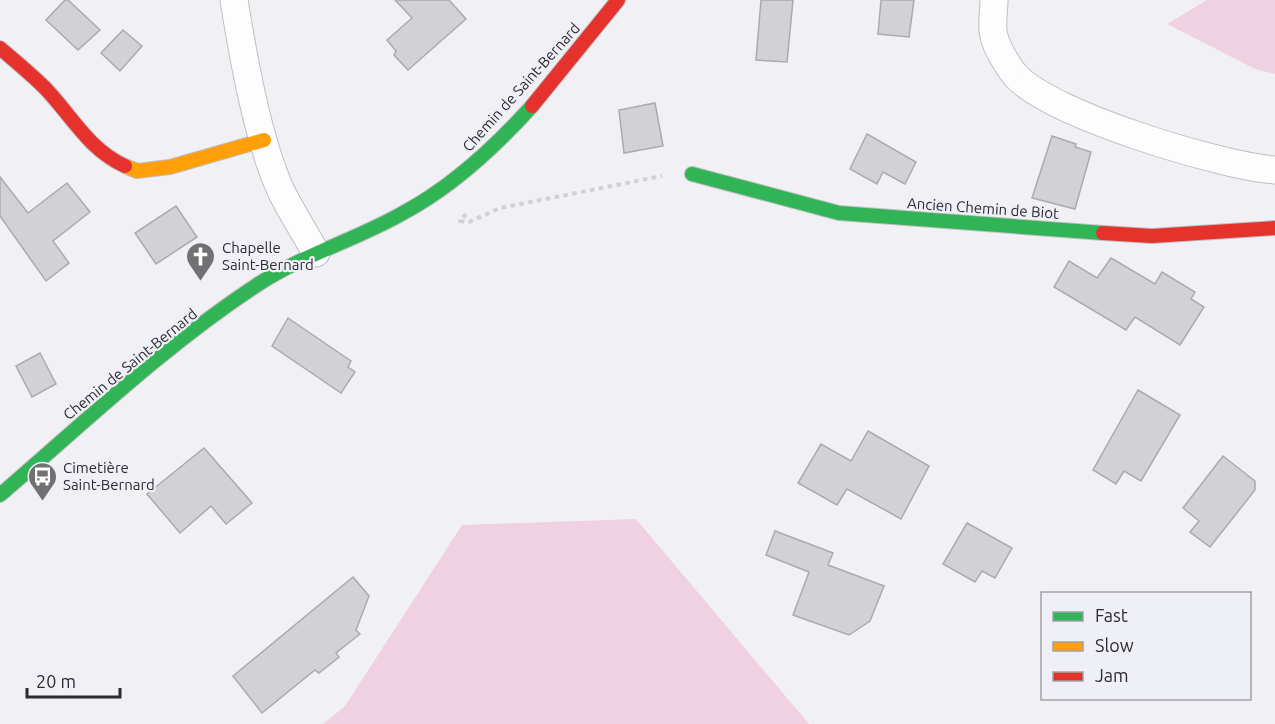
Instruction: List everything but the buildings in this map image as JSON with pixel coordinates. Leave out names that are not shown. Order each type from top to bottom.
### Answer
[{"type":"street","points":[[234,0],[240,37],[264,140],[281,191],[316,253]]},
{"type":"street","name":"Chemin de Saint-Bernard","points":[[0,495],[167,351],[258,284],[316,253],[422,203],[462,175],[490,150],[589,38],[618,0]]},
{"type":"street","points":[[994,0],[994,37],[1016,76],[1053,102],[1141,136],[1253,168],[1275,170]]},
{"type":"street","points":[[0,48],[46,89],[79,131],[102,152],[110,159],[137,171],[170,167],[264,140]]},
{"type":"street","name":"Ancien Chemin de Biot","points":[[692,174],[839,213],[1008,228],[1152,236],[1275,228]]},
{"type":"path","points":[[463,209],[469,209],[460,221],[469,222],[511,206],[648,177],[692,174]]},
{"type":"shaded area","points":[[1207,0],[1275,0],[1275,74],[1255,69],[1167,24]]},
{"type":"shaded area","points":[[636,519],[809,724],[323,724],[345,706],[462,525]]},
{"type":"traffic: fast","points":[[0,495],[189,333],[274,274],[385,223],[421,203],[456,179],[532,106]]},
{"type":"traffic: fast","points":[[692,174],[839,213],[1103,233]]},
{"type":"traffic: slow","points":[[125,166],[137,171],[170,167],[264,140]]},
{"type":"traffic: jam","points":[[532,106],[618,0]]},
{"type":"traffic: jam","points":[[0,48],[45,88],[101,151],[125,166]]},
{"type":"traffic: jam","points":[[1103,233],[1152,236],[1275,228]]},
{"type":"place","name":"Chapelle Saint-Bernard","points":[[201,282]]},
{"type":"place","name":"Cimetière Saint-Bernard","points":[[42,502]]}]
